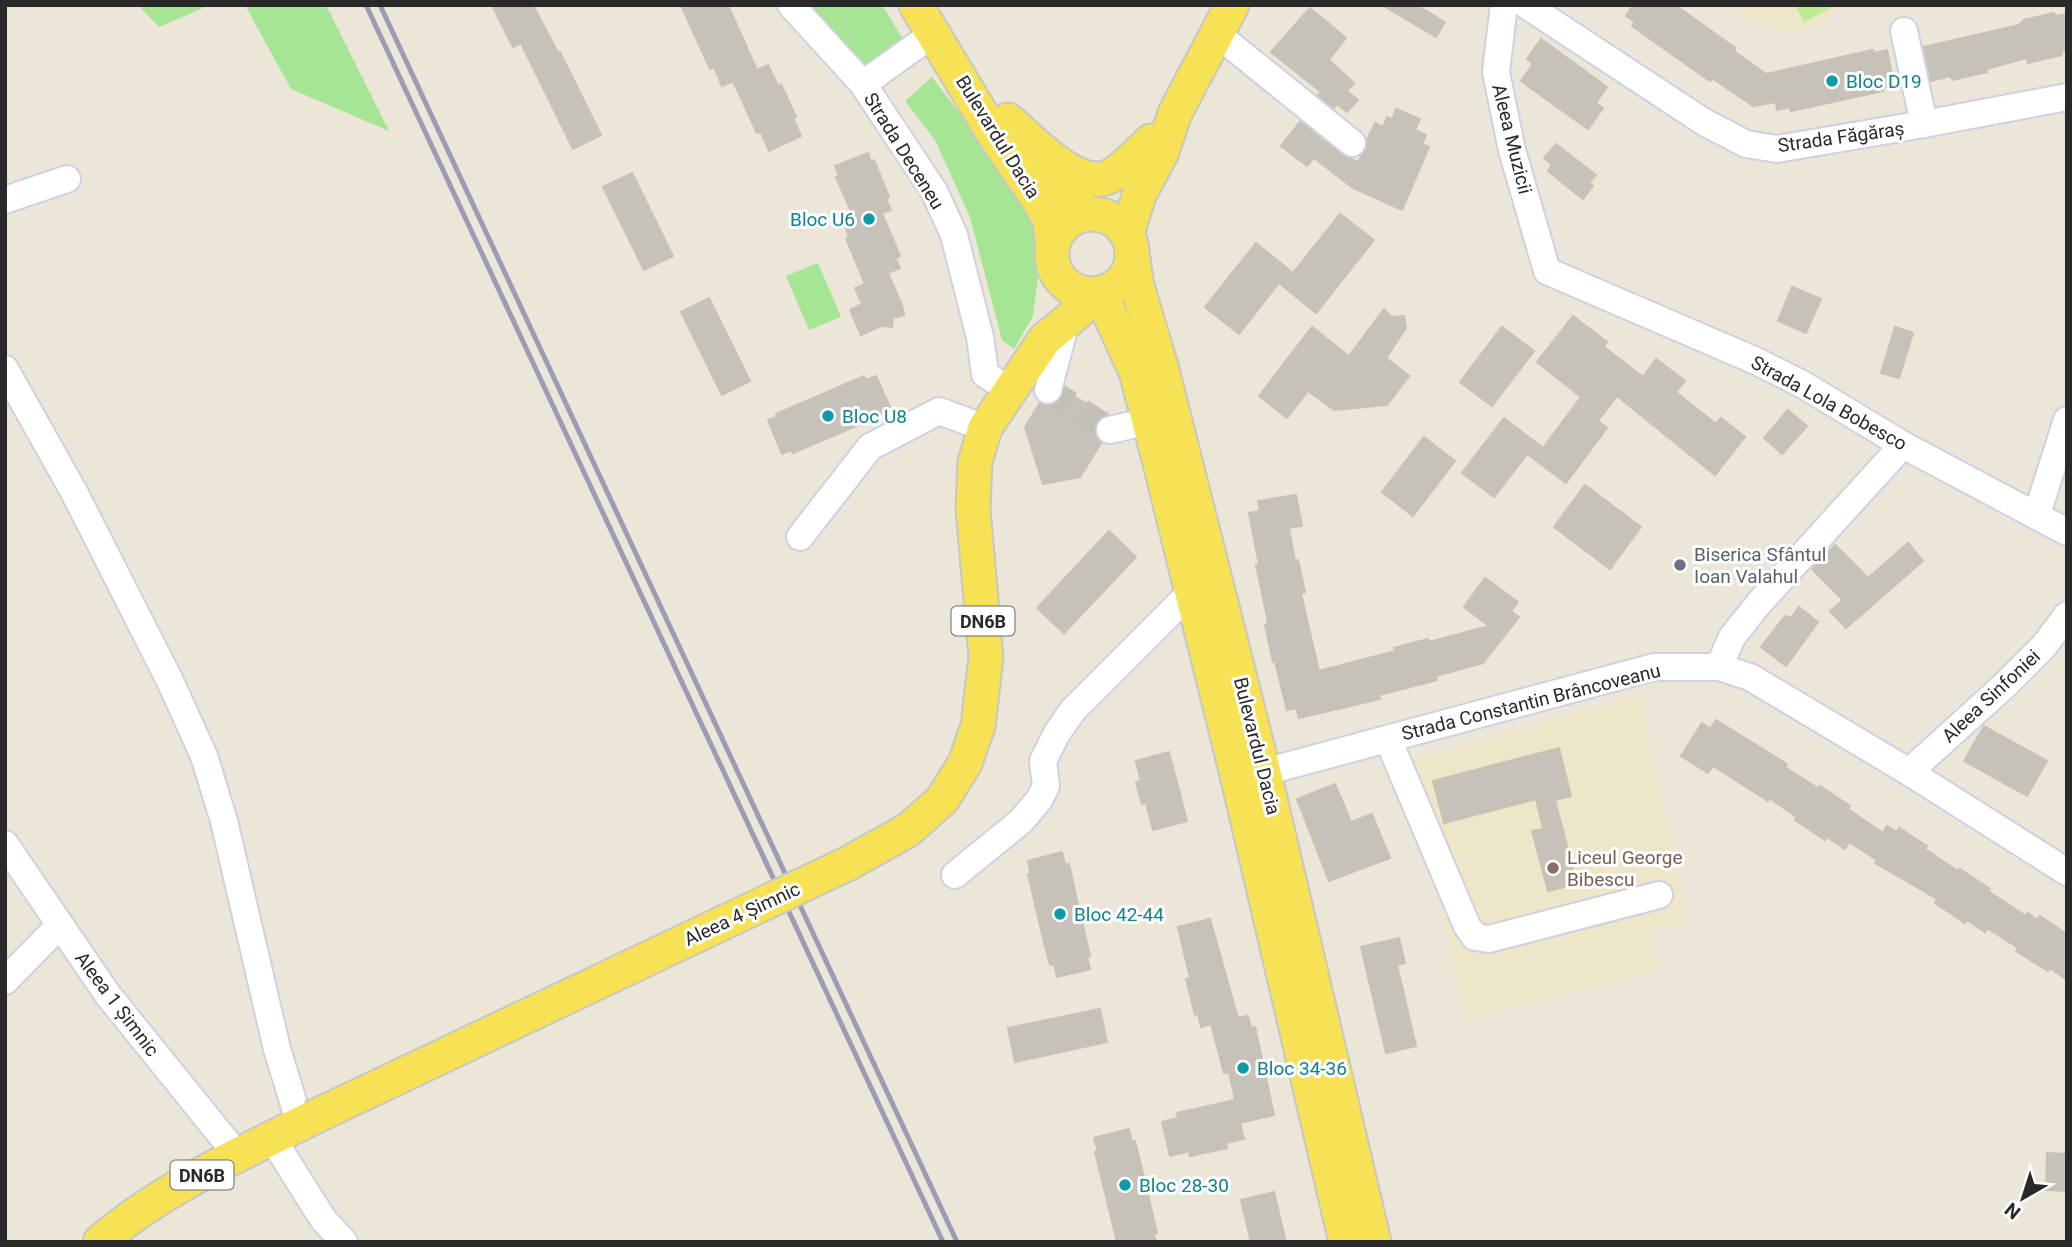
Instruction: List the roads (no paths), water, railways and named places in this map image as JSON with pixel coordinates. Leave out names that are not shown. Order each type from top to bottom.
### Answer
[{"type":"main road","name":"Bulevardul Dacia","points":[[916,5],[991,130],[1042,205],[1050,222],[1053,254],[1064,282],[1084,293],[1097,293],[1136,372],[1192,591],[1251,776],[1374,1242]]},
{"type":"main road","points":[[1113,229],[1139,195],[1162,152],[1175,113],[1225,19]]},
{"type":"main road","name":"Bulevardul Dacia","points":[[934,33],[1008,120],[1059,190],[1113,229],[1137,286],[1161,366],[1251,776],[1346,1242]]},
{"type":"main road","points":[[1008,120],[1074,175],[1094,181],[1112,176],[1151,141],[1175,113]]},
{"type":"main road","points":[[1097,293],[1120,283],[1127,275],[1113,229],[1127,187],[1151,141]]},
{"type":"main road","points":[[1053,254],[1058,233],[1077,217],[1113,229]]},
{"type":"main road","name":"Aleea 4 Șimnic","points":[[1053,254],[1055,330]]},
{"type":"main road","name":"Aleea 4 Șimnic","points":[[100,1242],[159,1198],[295,1127],[849,863],[908,830],[942,800],[965,764],[978,726],[986,657],[973,509],[975,462],[985,428],[1009,390],[1055,330],[1097,293]]},
{"type":"street","name":"Strada Deceneu","points":[[791,5],[863,84],[935,193],[954,235],[980,337],[985,374],[1009,390]]},
{"type":"street","name":"Aleea Muzicii","points":[[1503,5],[1496,72],[1512,150],[1547,271]]},
{"type":"street","name":"Strada Făgăraș","points":[[1526,5],[1704,122],[1746,144],[1777,149],[2067,97]]},
{"type":"street","points":[[1225,19],[1352,143]]},
{"type":"street","points":[[1904,31],[1924,124]]},
{"type":"street","points":[[863,84],[934,33]]},
{"type":"street","points":[[5,200],[67,179]]},
{"type":"street","name":"Strada Lola Bobesco","points":[[1547,271],[1756,361],[1802,384],[1903,445],[2067,531]]},
{"type":"street","points":[[1048,390],[1055,330]]},
{"type":"street","points":[[5,369],[74,492],[170,681],[204,756],[224,821],[295,1127],[323,1219],[344,1242]]},
{"type":"street","points":[[800,537],[870,447],[939,411],[985,428]]},
{"type":"street","points":[[2038,514],[2067,420]]},
{"type":"street","points":[[1110,430],[1149,421]]},
{"type":"street","points":[[1718,667],[1732,637],[1760,602],[1903,445]]},
{"type":"street","points":[[955,875],[1021,821],[1039,800],[1046,786],[1043,761],[1057,733],[1073,710],[1192,591]]},
{"type":"street","name":"Aleea Sinfoniei","points":[[1909,772],[2035,656],[2067,615]]},
{"type":"street","name":"Strada Constantin Brâncoveanu","points":[[1251,776],[1654,667],[1718,667],[1750,677],[1909,772],[2067,872]]},
{"type":"street","points":[[1388,739],[1467,926],[1475,937],[1489,939],[1659,895]]},
{"type":"street","name":"Aleea 1 Șimnic","points":[[5,844],[108,995],[238,1156]]},
{"type":"street","points":[[5,981],[59,926]]},
{"type":"tunnel","points":[[1048,390],[1110,430]]},
{"type":"railway","points":[[366,5],[943,1242]]},
{"type":"railway","points":[[380,5],[957,1242]]},
{"type":"place","name":"Bloc D19","points":[[1832,81]]},
{"type":"place","name":"Bloc U6","points":[[869,219]]},
{"type":"place","name":"Bloc U8","points":[[828,416]]},
{"type":"place","name":"Biserica Sfântul Ioan Valahul","points":[[1680,565]]},
{"type":"place","name":"Liceul George Bibescu","points":[[1553,868]]},
{"type":"place","name":"Bloc 42-44","points":[[1060,914]]},
{"type":"place","name":"Bloc 34-36","points":[[1243,1068]]},
{"type":"place","name":"Bloc 28-30","points":[[1125,1185]]}]
